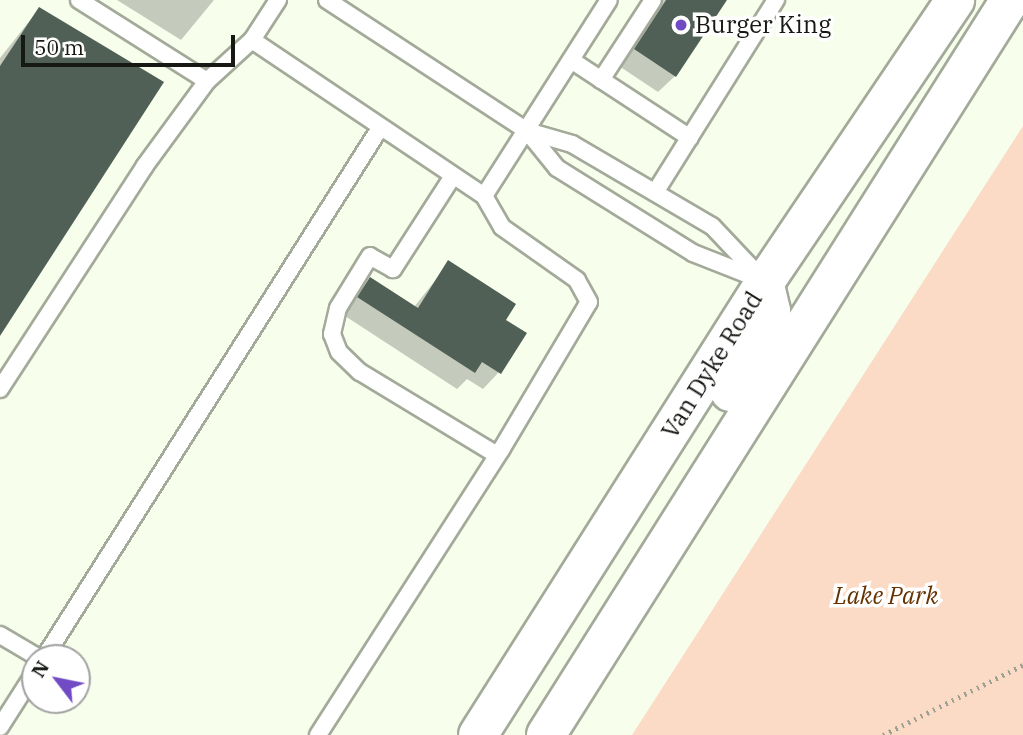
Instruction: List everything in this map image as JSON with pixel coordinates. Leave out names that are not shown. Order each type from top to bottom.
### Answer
[{"type":"main road","name":"Van Dyke Road","points":[[478,735],[765,282],[955,0]]},
{"type":"main road","points":[[546,735],[1010,0]]},
{"type":"main road","points":[[530,735],[568,657],[760,342],[771,311],[765,282]]},
{"type":"lane","points":[[79,0],[206,81]]},
{"type":"lane","points":[[0,389],[144,167],[206,81],[251,40],[278,0]]},
{"type":"lane","points":[[327,0],[527,131],[572,144],[712,226],[765,282]]},
{"type":"lane","points":[[484,196],[610,0]]},
{"type":"lane","points":[[601,80],[653,0]]},
{"type":"lane","points":[[656,191],[776,0]]},
{"type":"lane","points":[[251,40],[484,196],[502,227],[577,281],[589,302],[497,455],[318,735]]},
{"type":"lane","points":[[571,60],[690,138]]},
{"type":"lane","points":[[50,644],[380,128]]},
{"type":"lane","points":[[527,131],[557,168],[693,253],[765,282]]},
{"type":"lane","points":[[453,176],[393,269],[370,256],[338,308],[332,334],[339,352],[360,372],[497,455]]},
{"type":"lane","points":[[0,635],[21,647]]},
{"type":"lane","points":[[0,727],[21,694]]},
{"type":"path","points":[[883,735],[1023,665]]},
{"type":"green space","name":"Lake Park","points":[[1023,126],[1023,735],[632,735]]},
{"type":"building","name":"Burger King","points":[[666,0],[727,0],[676,77],[634,49]]},
{"type":"building","points":[[39,7],[164,82],[0,336],[0,66]]},
{"type":"building","points":[[448,260],[516,304],[506,320],[527,333],[501,374],[482,362],[475,373],[357,297],[370,277],[418,308]]},
{"type":"place","name":"Burger King","points":[[681,25]]}]
